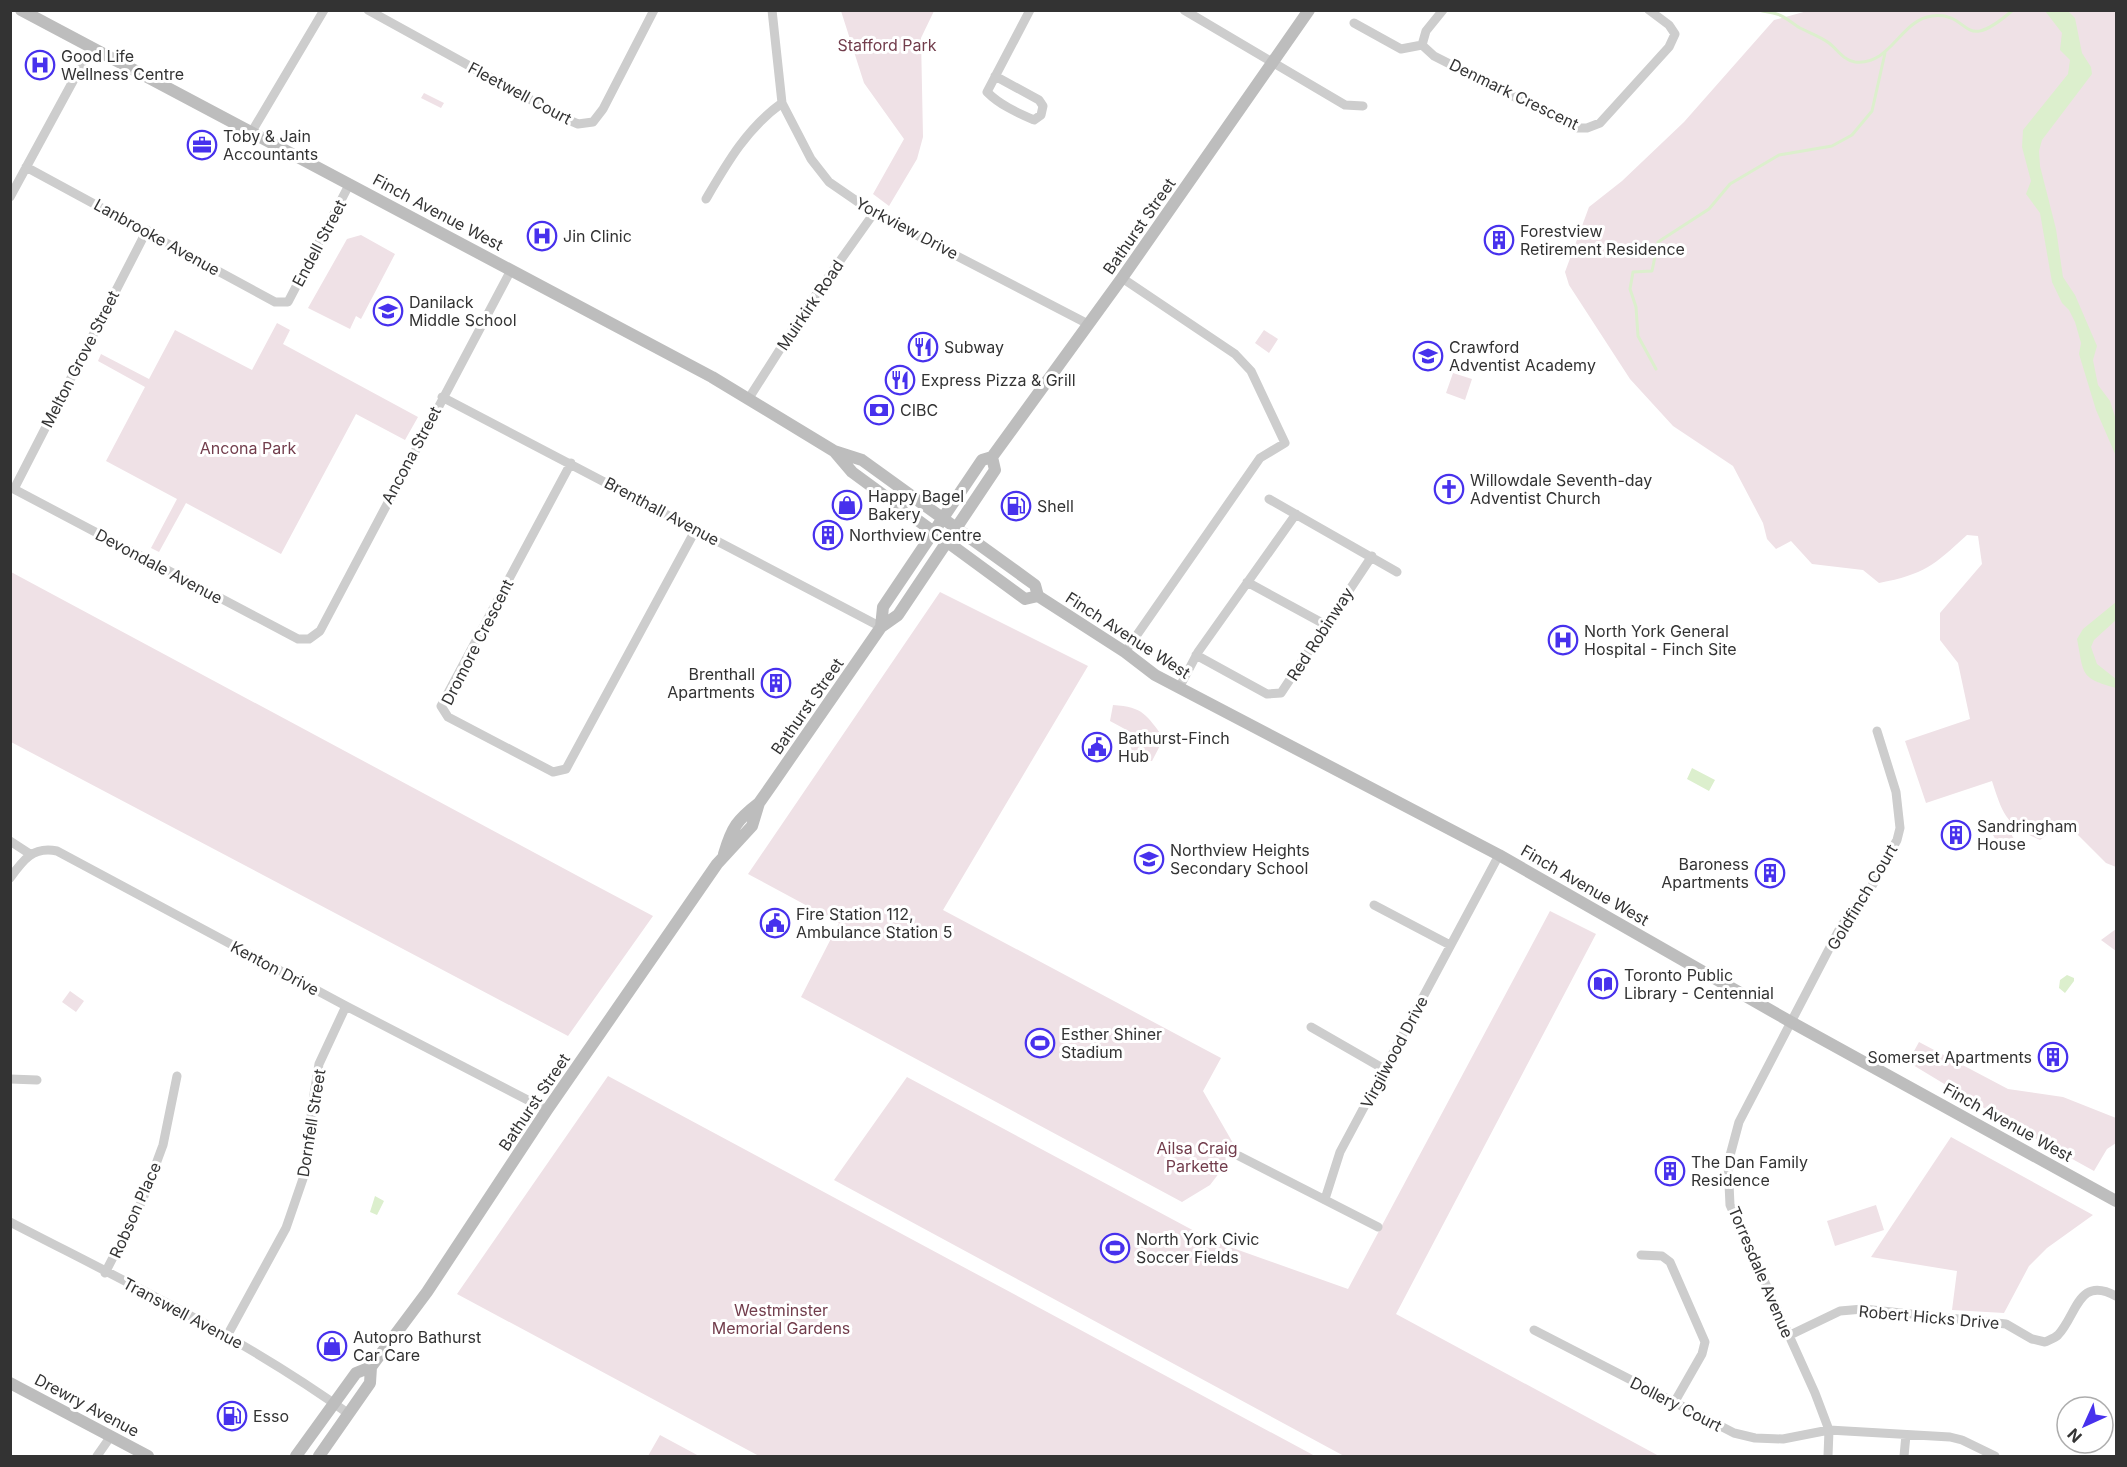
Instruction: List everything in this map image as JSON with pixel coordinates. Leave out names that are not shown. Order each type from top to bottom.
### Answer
[{"type":"main road","name":"Finch Avenue West","points":[[21,10],[749,398],[834,451],[862,460],[1035,585],[1038,596],[1125,652],[1155,675],[1499,855],[1791,1022],[2116,1201]]},
{"type":"main road","name":"Bathurst Street","points":[[881,627],[884,606],[982,460],[992,457],[1122,279],[1309,10]]},
{"type":"main road","name":"Finch Avenue West","points":[[834,451],[852,471],[1025,599],[1038,596]]},
{"type":"main road","name":"Bathurst Street","points":[[296,1456],[356,1374],[370,1367],[439,1274],[547,1110],[724,854],[745,836],[752,826],[759,804],[881,627],[898,615],[995,470],[992,457]]},
{"type":"main road","name":"Bathurst Street","points":[[319,1456],[369,1383],[370,1367]]},
{"type":"main road","name":"Drewry Avenue","points":[[10,1383],[148,1456]]},
{"type":"street","points":[[251,133],[324,10]]},
{"type":"street","name":"Fleetwell Court","points":[[368,10],[578,124],[593,122],[603,109],[654,10]]},
{"type":"street","name":"Yorkview Drive","points":[[772,10],[782,103],[811,159],[829,182],[874,213],[1088,324]]},
{"type":"street","points":[[995,76],[1039,100],[1043,106],[1041,115],[1034,120],[998,103],[987,92],[995,76],[1030,10]]},
{"type":"street","points":[[1184,10],[1345,105],[1363,106]]},
{"type":"street","name":"Denmark Crescent","points":[[1422,45],[1434,56],[1566,123],[1576,128],[1587,128],[1600,123],[1669,47],[1675,34],[1669,24],[1649,10]]},
{"type":"street","points":[[1354,23],[1401,49],[1422,45],[1426,31],[1442,11]]},
{"type":"street","points":[[10,197],[92,48]]},
{"type":"street","points":[[706,199],[730,158],[759,120],[782,103]]},
{"type":"street","name":"Lanbrooke Avenue","points":[[26,167],[147,230],[275,303],[288,302]]},
{"type":"street","name":"Endell Street","points":[[288,302],[350,185]]},
{"type":"street","name":"Muirkirk Road","points":[[749,398],[805,310],[874,213]]},
{"type":"street","name":"Melton Grove Street","points":[[12,488],[147,230]]},
{"type":"street","name":"Ancona Street","points":[[309,639],[320,631],[511,270]]},
{"type":"street","points":[[1122,279],[1235,354],[1254,376],[1285,443],[1260,459],[1125,652]]},
{"type":"street","name":"Brenthall Avenue","points":[[442,397],[881,627]]},
{"type":"street","name":"Dromore Crescent","points":[[571,463],[441,706],[448,717],[554,772],[566,769],[696,529]]},
{"type":"street","name":"Devondale Avenue","points":[[12,488],[298,639],[309,639]]},
{"type":"street","points":[[1269,499],[1397,572]]},
{"type":"street","points":[[1179,688],[1197,655],[1296,514]]},
{"type":"street","name":"Red Robinway","points":[[1197,655],[1266,693],[1275,695],[1284,689],[1372,556]]},
{"type":"street","points":[[1247,582],[1326,625]]},
{"type":"street","name":"Goldfinch Court","points":[[1791,1022],[1845,920],[1867,895],[1897,840],[1900,828],[1896,792],[1877,731]]},
{"type":"street","points":[[10,841],[30,854],[10,878]]},
{"type":"street","name":"Kenton Drive","points":[[30,854],[39,850],[57,851],[346,1006],[547,1110]]},
{"type":"street","name":"Virgilwood Drive","points":[[1325,1199],[1340,1152],[1499,855]]},
{"type":"street","points":[[1374,905],[1450,945]]},
{"type":"street","name":"Dornfell Street","points":[[227,1336],[286,1228],[306,1170],[312,1106],[319,1064],[346,1006]]},
{"type":"street","name":"Torresdale Avenue","points":[[1791,1022],[1739,1122],[1728,1163],[1730,1205],[1829,1430],[1828,1456]]},
{"type":"street","points":[[1311,1028],[1384,1069]]},
{"type":"street","name":"Robson Place","points":[[105,1273],[143,1199],[163,1145],[177,1076]]},
{"type":"street","points":[[10,1079],[37,1080]]},
{"type":"street","points":[[1239,1156],[1378,1227]]},
{"type":"street","name":"Transwell Avenue","points":[[10,1222],[227,1336],[290,1372],[349,1414]]},
{"type":"street","points":[[1641,1254],[1662,1256],[1670,1263],[1705,1342],[1702,1354],[1674,1403]]},
{"type":"street","name":"Robert Hicks Drive","points":[[1788,1336],[1840,1311],[1863,1310],[2006,1324],[2032,1338],[2045,1342],[2058,1336],[2077,1302],[2090,1292],[2104,1289],[2116,1296]]},
{"type":"street","name":"Dollery Court","points":[[1534,1330],[1734,1433],[1755,1438],[1783,1439],[1829,1430],[1906,1435],[1962,1440],[1995,1456]]},
{"type":"street","points":[[1904,1456],[1906,1435]]},
{"type":"street","points":[[96,1456],[111,1436]]},
{"type":"green space","points":[[1811,10],[2116,11],[2116,867],[2106,863],[2072,829],[2057,827],[2040,840],[2020,829],[2007,818],[1992,781],[1926,803],[1905,741],[1970,719],[1958,663],[1940,640],[1940,613],[1982,564],[1978,536],[1967,535],[1936,561],[1918,572],[1879,583],[1863,570],[1812,564],[1791,541],[1776,549],[1767,539],[1763,523],[1733,466],[1673,426],[1630,379],[1569,285],[1565,272],[1589,207],[1622,181],[1684,122],[1774,20]]},
{"type":"green space","name":"Stafford Park","points":[[841,11],[934,11],[921,38],[923,137],[917,159],[889,206],[873,194],[904,139],[864,83]]},
{"type":"green space","points":[[424,93],[444,103],[441,108],[421,98]]},
{"type":"green space","points":[[361,235],[395,254],[361,319],[356,316],[350,329],[308,308],[347,239]]},
{"type":"green space","name":"Ancona Park","points":[[277,323],[290,330],[283,344],[418,417],[405,440],[356,414],[281,554],[186,503],[159,552],[151,548],[177,499],[106,461],[145,387],[98,361],[101,354],[149,379],[175,330],[252,370]]},
{"type":"green space","points":[[1264,330],[1278,339],[1269,353],[1255,343]]},
{"type":"green space","points":[[1453,373],[1472,379],[1465,400],[1446,393]]},
{"type":"green space","points":[[11,572],[653,916],[568,1036],[11,742]]},
{"type":"green space","name":"Ailsa Craig Parkette","points":[[940,592],[1088,666],[943,910],[1221,1058],[1203,1091],[1233,1143],[1225,1151],[1226,1164],[1210,1185],[1182,1202],[801,997],[839,923],[748,874]]},
{"type":"green space","points":[[1113,705],[1138,710],[1153,723],[1164,738],[1152,761],[1130,761],[1131,741],[1134,734],[1110,721]]},
{"type":"green space","points":[[2006,825],[2014,839],[1999,846],[1993,835],[1993,829]]},
{"type":"green space","points":[[1550,911],[1596,934],[1396,1314],[1659,1456],[1344,1456],[834,1180],[907,1077],[1213,1241],[1348,1289]]},
{"type":"green space","points":[[2116,929],[2116,951],[2101,940]]},
{"type":"green space","points":[[70,991],[84,1001],[76,1012],[62,1002]]},
{"type":"green space","points":[[1919,1042],[2008,1089],[2063,1097],[2116,1118],[2116,1143],[2107,1149],[2094,1171],[2027,1134],[1908,1062]]},
{"type":"green space","name":"Westminster Memorial Gardens","points":[[608,1076],[1315,1456],[759,1456],[457,1294]]},
{"type":"green space","points":[[1951,1137],[2093,1215],[2047,1248],[2029,1266],[2004,1313],[1952,1310],[1957,1271],[1871,1257]]},
{"type":"green space","points":[[1876,1205],[1884,1230],[1835,1246],[1827,1221]]},
{"type":"green space","points":[[660,1435],[699,1456],[648,1456]]},
{"type":"shaded area","points":[[2045,11],[2068,11],[2075,18],[2082,53],[2091,67],[2092,74],[2042,140],[2039,151],[2040,166],[2056,229],[2063,277],[2075,295],[2097,346],[2093,360],[2098,385],[2110,401],[2116,420],[2116,456],[2096,410],[2079,354],[2081,343],[2075,322],[2052,282],[2040,213],[2026,194],[2031,181],[2022,147],[2023,130],[2068,74],[2070,60],[2060,50],[2062,33]]},
{"type":"shaded area","points":[[2116,602],[2116,620],[2094,640],[2091,647],[2097,664],[2116,679],[2116,688],[2090,678],[2086,673],[2077,639],[2083,629]]},
{"type":"shaded area","points":[[1692,768],[1715,780],[1709,791],[1687,779]]},
{"type":"shaded area","points":[[2067,975],[2074,978],[2074,981],[2065,993],[2059,988],[2060,980]]},
{"type":"shaded area","points":[[375,1196],[384,1201],[377,1215],[370,1212]]},
{"type":"waterway","points":[[1759,10],[1783,16],[1800,28],[1826,41],[1844,57],[1855,62],[1878,57],[1921,19],[1945,16],[1974,31],[1996,24],[2013,10]]},
{"type":"waterway","points":[[1656,369],[1638,336],[1636,307],[1630,289],[1633,272],[1652,271],[1658,242],[1709,209],[1730,184],[1779,155],[1832,146],[1852,135],[1872,111],[1885,53]]},
{"type":"place","name":"Good Life Wellness Centre","points":[[40,65]]},
{"type":"place","name":"Toby & Jain Accountants","points":[[202,145]]},
{"type":"place","name":"Jin Clinic","points":[[542,236]]},
{"type":"place","name":"Forestview Retirement Residence","points":[[1499,240]]},
{"type":"place","name":"Danilack Middle School","points":[[388,311]]},
{"type":"place","name":"Subway","points":[[923,347]]},
{"type":"place","name":"Crawford Adventist Academy","points":[[1428,356]]},
{"type":"place","name":"Express Pizza & Grill","points":[[900,380]]},
{"type":"place","name":"CIBC","points":[[879,410]]},
{"type":"place","name":"Willowdale Seventh-day Adventist Church","points":[[1449,489]]},
{"type":"place","name":"Happy Bagel Bakery","points":[[847,505]]},
{"type":"place","name":"Shell","points":[[1016,506]]},
{"type":"place","name":"Northview Centre","points":[[828,535]]},
{"type":"place","name":"North York General Hospital - Finch Site","points":[[1563,640]]},
{"type":"place","name":"Brenthall Apartments","points":[[776,683]]},
{"type":"place","name":"Bathurst-Finch Hub","points":[[1097,747]]},
{"type":"place","name":"Sandringham House","points":[[1956,835]]},
{"type":"place","name":"Northview Heights Secondary School","points":[[1149,859]]},
{"type":"place","name":"Baroness Apartments","points":[[1770,873]]},
{"type":"place","name":"Fire Station 112, Ambulance Station 5","points":[[775,923]]},
{"type":"place","name":"Toronto Public Library - Centennial","points":[[1603,984]]},
{"type":"place","name":"Esther Shiner Stadium","points":[[1040,1043]]},
{"type":"place","name":"Somerset Apartments","points":[[2053,1057]]},
{"type":"place","name":"The Dan Family Residence","points":[[1670,1171]]},
{"type":"place","name":"North York Civic Soccer Fields","points":[[1115,1248]]},
{"type":"place","name":"Autopro Bathurst Car Care","points":[[332,1346]]},
{"type":"place","name":"Esso","points":[[232,1416]]}]
